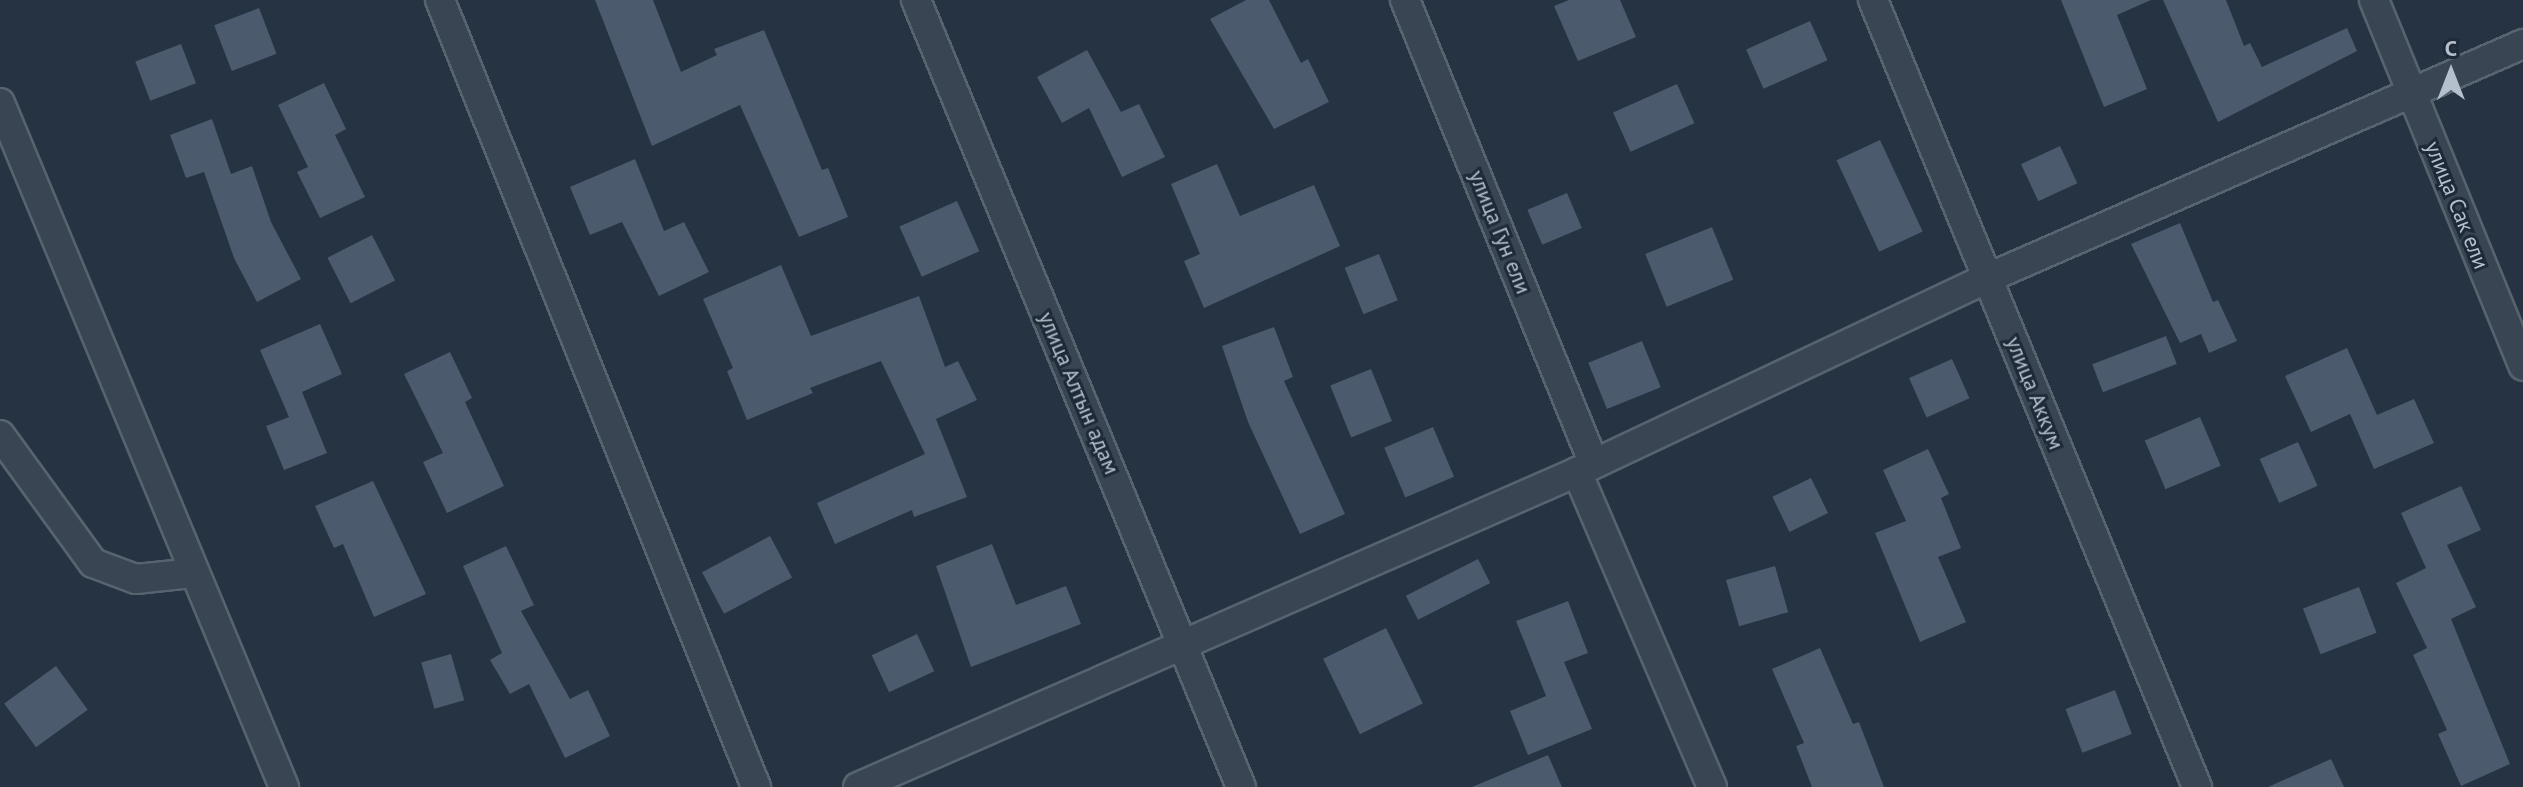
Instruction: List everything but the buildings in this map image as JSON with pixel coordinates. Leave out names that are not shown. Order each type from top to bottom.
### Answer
[{"type":"street","points":[[440,0],[756,787]]},
{"type":"street","name":"улица Алтын адам","points":[[916,0],[1241,787]]},
{"type":"street","name":"улица Гун ели","points":[[1405,0],[1712,787]]},
{"type":"street","name":"улица Аккум","points":[[1873,0],[2197,787]]},
{"type":"street","name":"улица Сак ели","points":[[2374,0],[2523,366]]},
{"type":"street","points":[[858,787],[1586,468],[1988,278],[2523,44]]},
{"type":"street","points":[[0,103],[192,573],[284,787]]},
{"type":"street","points":[[0,435],[93,563],[136,579],[192,573]]}]
